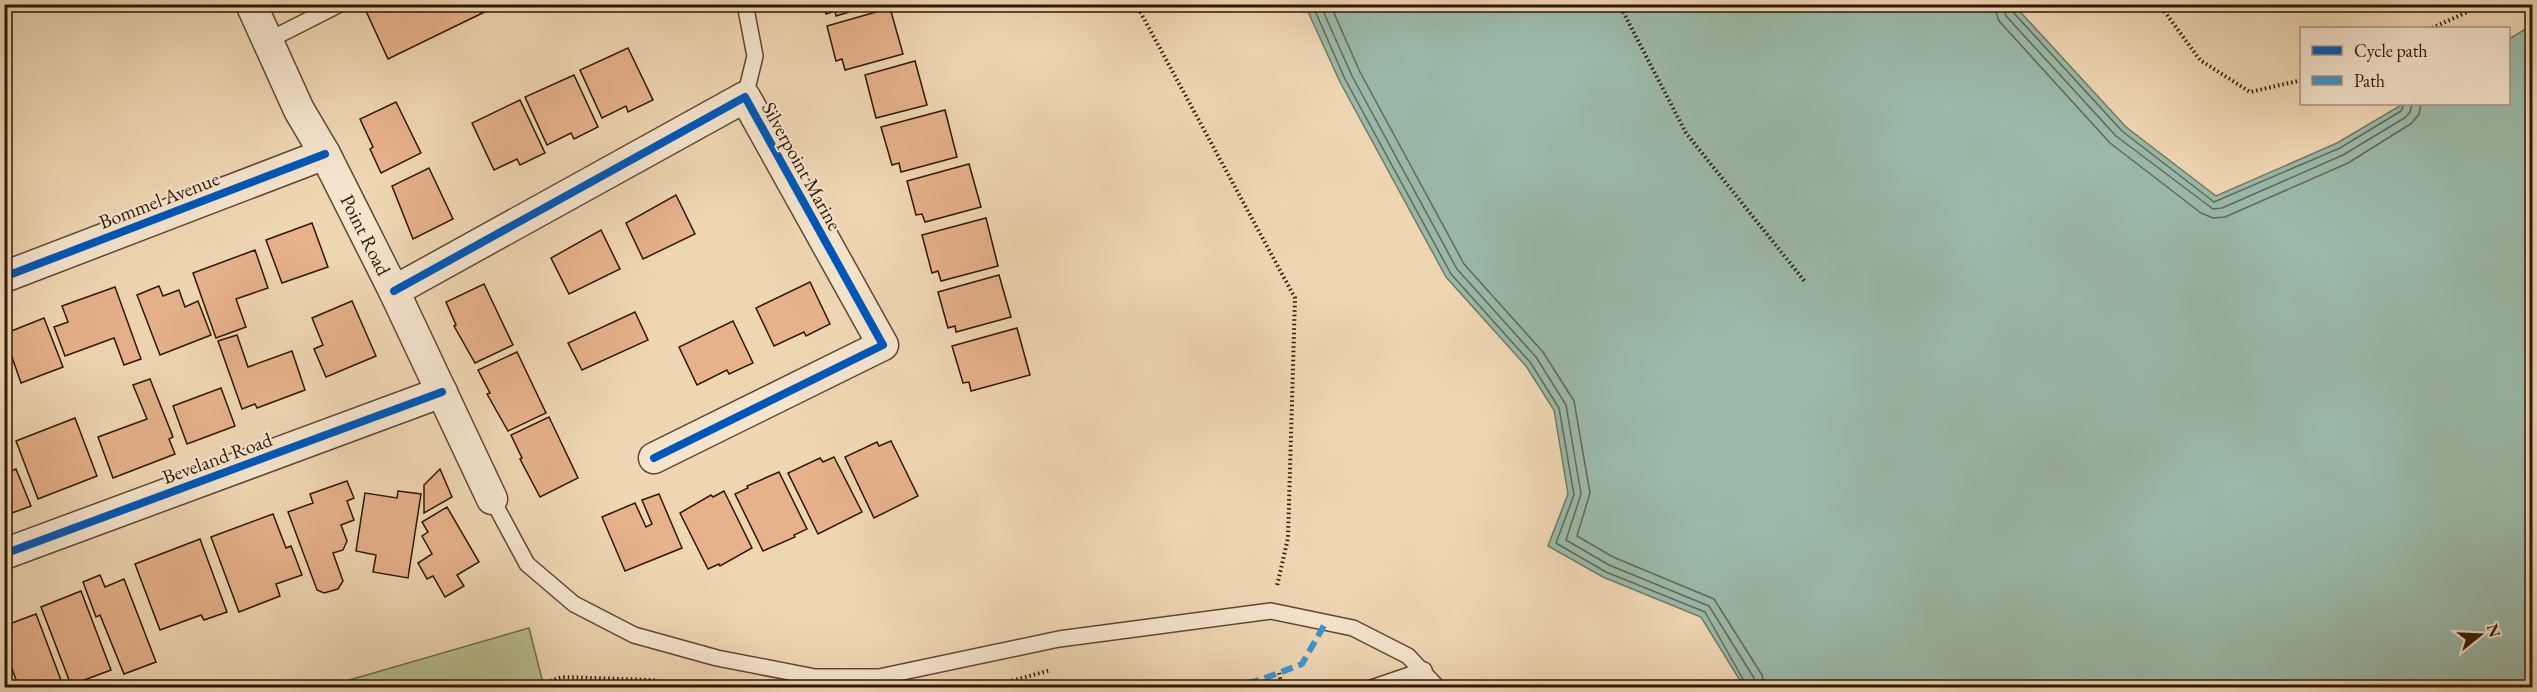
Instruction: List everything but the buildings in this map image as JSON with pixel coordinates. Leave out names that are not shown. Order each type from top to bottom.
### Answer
[{"type":"street","name":"Point Road","points":[[251,4],[299,110],[325,154],[394,291],[492,499]]},
{"type":"street","name":"Silverpoint Marine","points":[[394,291],[745,98],[884,345],[654,458]]},
{"type":"street","name":"Bommel Avenue","points":[[4,277],[325,154]]},
{"type":"street","name":"Beveland Road","points":[[4,554],[442,392]]},
{"type":"lane","points":[[267,41],[340,4]]},
{"type":"lane","points":[[745,4],[755,56],[745,98]]},
{"type":"lane","points":[[492,499],[527,564],[574,604],[634,635],[717,658],[816,677],[879,677],[1059,639],[1271,611],[1353,628],[1408,657],[1424,670],[1438,687]]},
{"type":"lane","points":[[1371,687],[1424,670]]},
{"type":"path","points":[[1136,4],[1295,298],[1288,538],[1271,611]]},
{"type":"path","points":[[1619,4],[1686,133],[1806,283]]},
{"type":"path","points":[[2158,4],[2200,60],[2250,92],[2300,80]]},
{"type":"path","points":[[2434,27],[2485,4]]},
{"type":"path","points":[[1279,673],[1282,687]]},
{"type":"path","points":[[529,687],[562,677],[652,680],[694,687]]},
{"type":"green space","points":[[529,628],[544,687],[325,687]]},
{"type":"water","points":[[1305,5],[2014,5],[2126,127],[2216,196],[2337,143],[2401,105],[2510,105],[2510,38],[2532,25],[2532,687],[1744,687],[1701,617],[1603,577],[1548,546],[1568,494],[1554,410],[1526,366],[1446,277],[1340,82]]},
{"type":"marked path","points":[[1230,688],[1263,679],[1302,664],[1326,622]]},
{"type":"cycle path","points":[[394,291],[745,97],[883,345],[654,458]]},
{"type":"cycle path","points":[[4,277],[325,154]]},
{"type":"cycle path","points":[[4,554],[442,392]]}]
